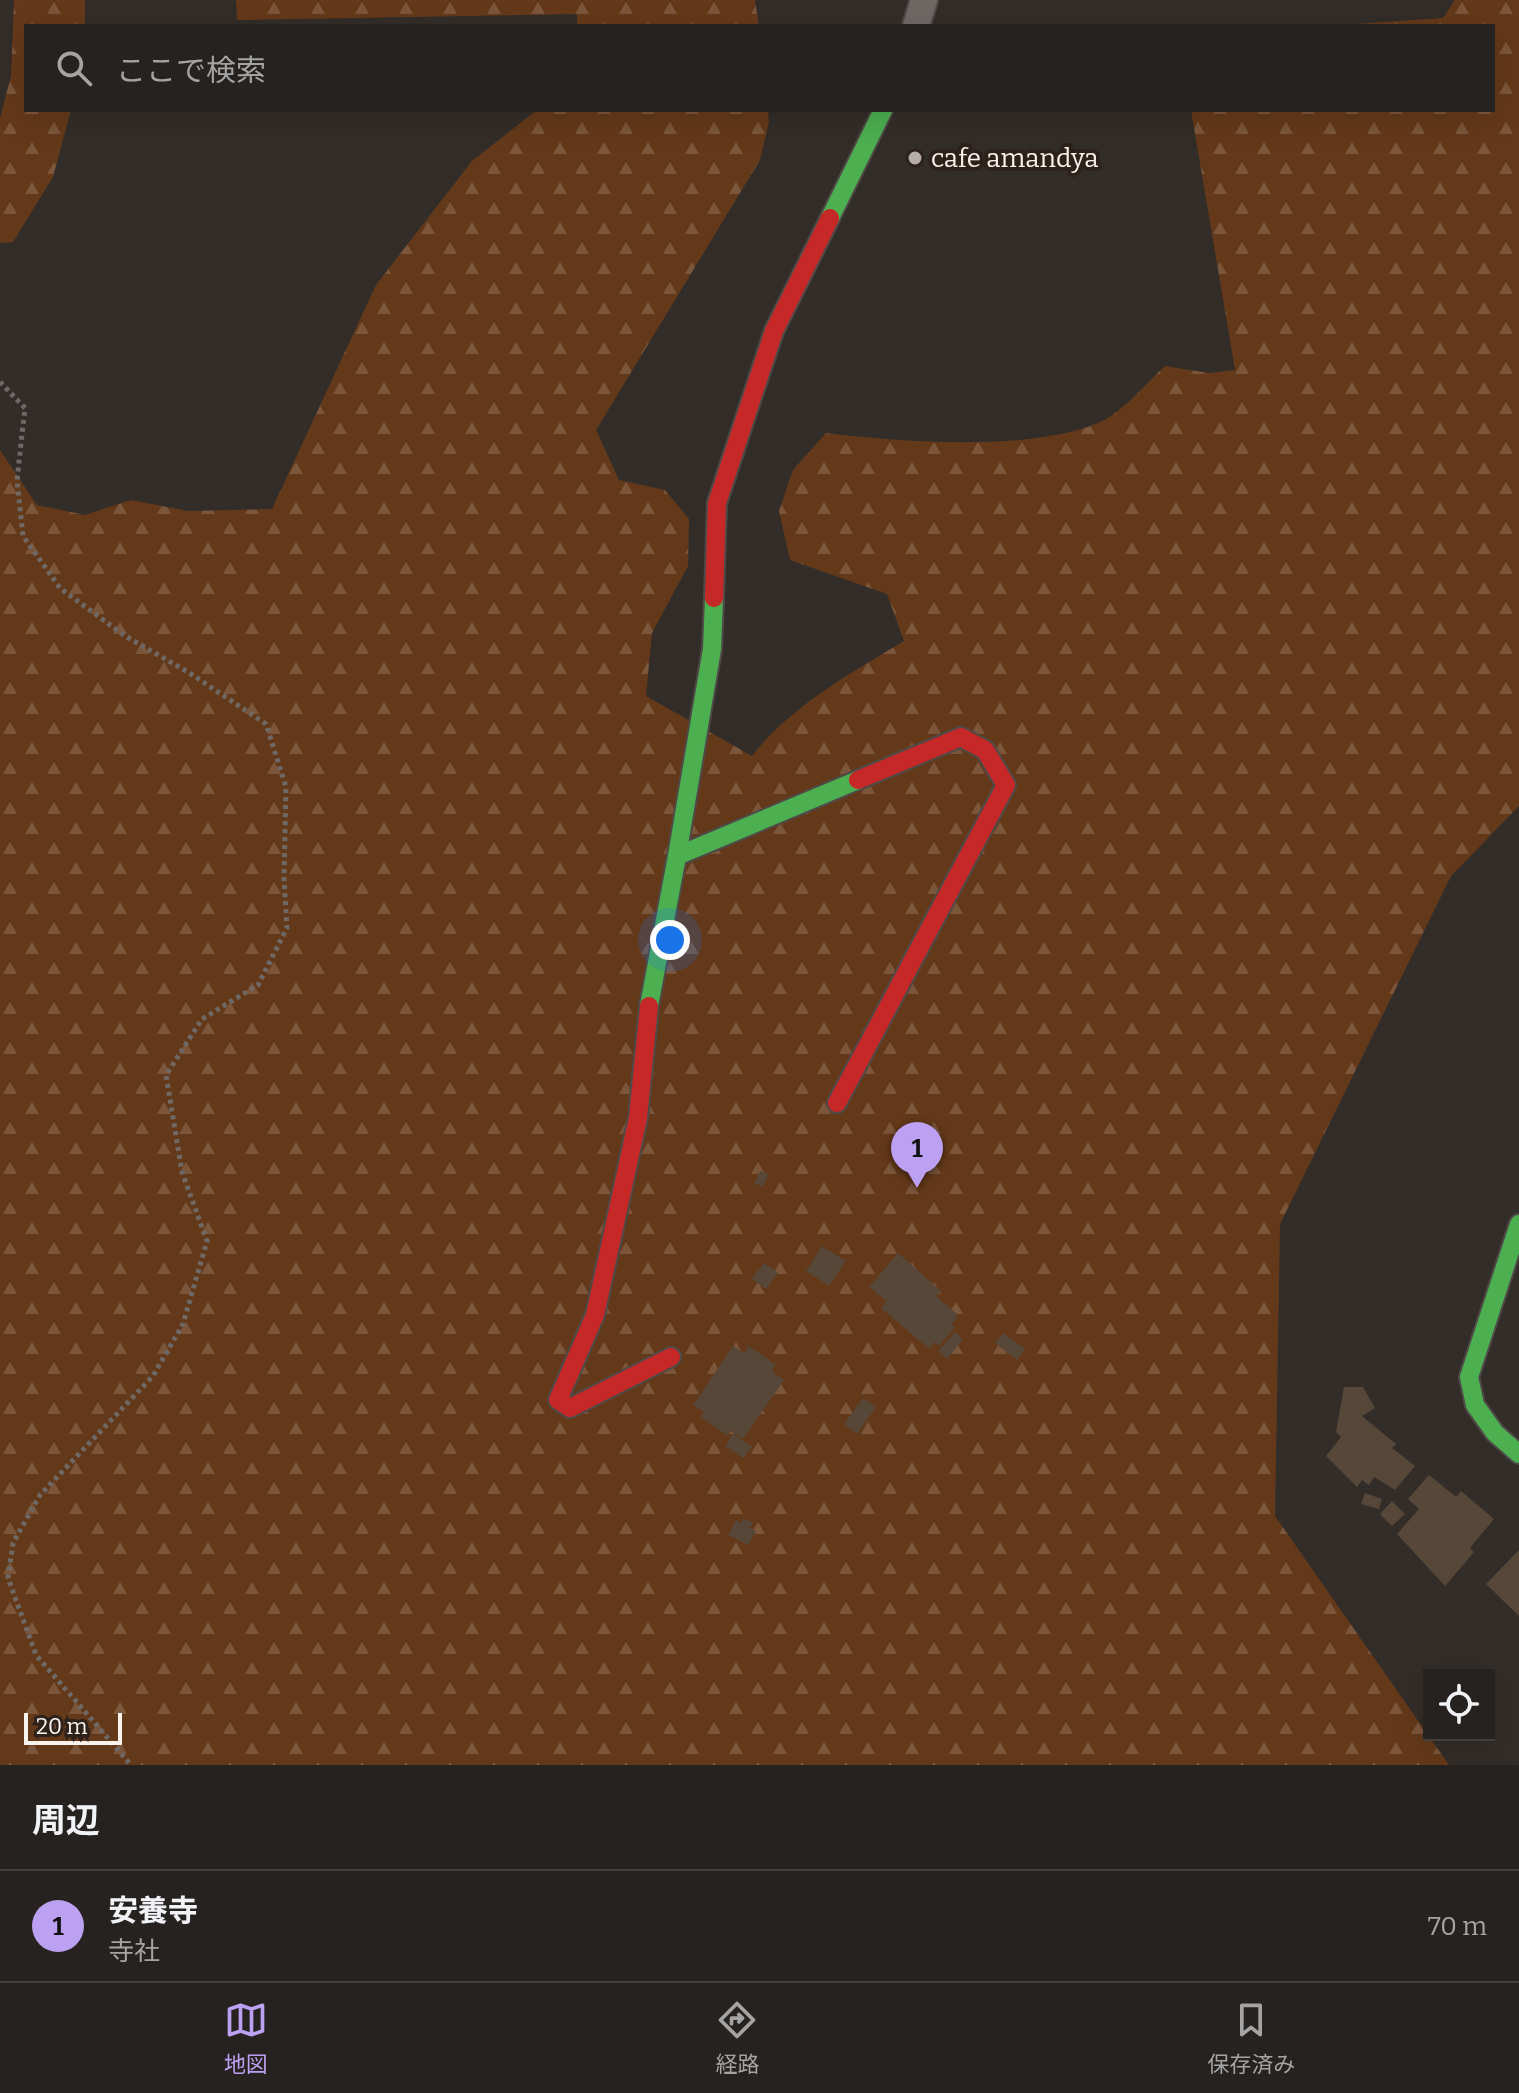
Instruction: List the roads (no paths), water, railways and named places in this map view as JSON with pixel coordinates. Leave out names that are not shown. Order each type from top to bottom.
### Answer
[{"type":"street","points":[[917,24],[924,0]]},
{"type":"street","points":[[671,1357],[570,1408],[558,1400],[595,1315],[638,1118],[646,1022],[712,649],[717,503],[774,331],[882,112]]},
{"type":"street","points":[[677,856],[961,737],[985,750],[1006,785],[837,1103]]},
{"type":"street","points":[[1519,1224],[1469,1377],[1475,1405],[1495,1433],[1519,1454]]},
{"type":"place","name":"cafe amandya","points":[[915,158]]},
{"type":"place","name":"安養寺","points":[[917,1188]]}]
